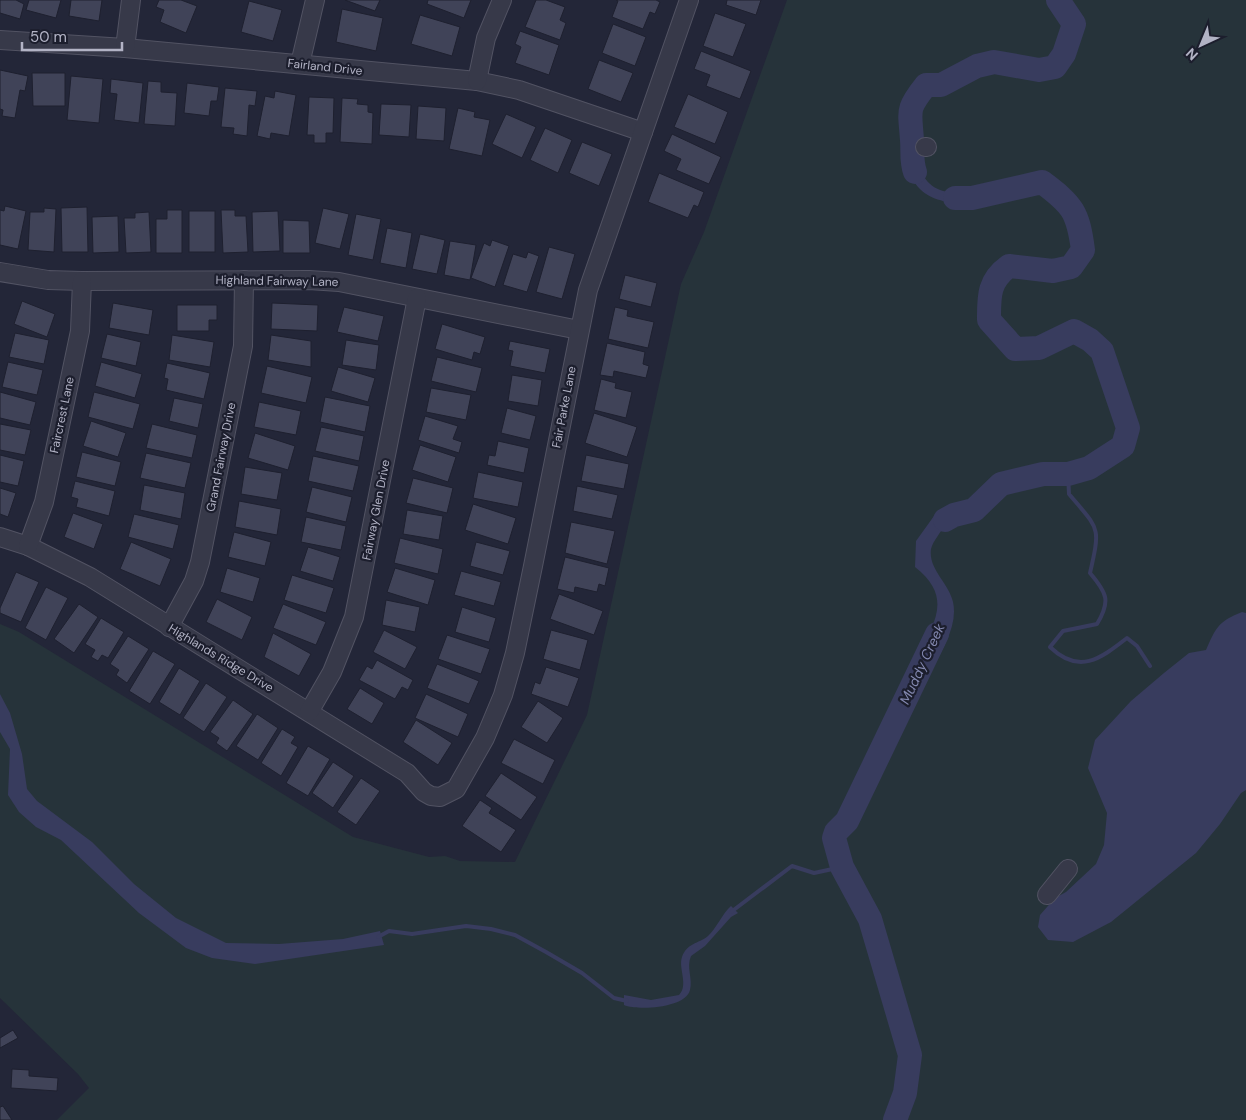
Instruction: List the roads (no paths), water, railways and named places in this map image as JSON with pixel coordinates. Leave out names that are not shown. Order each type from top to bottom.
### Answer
[{"type":"street","points":[[125,48],[131,0]]},
{"type":"street","points":[[300,64],[310,14],[315,0]]},
{"type":"street","points":[[477,81],[486,38],[502,0]]},
{"type":"street","name":"Fair Parke Lane","points":[[431,796],[440,797],[449,794],[461,782],[503,696],[531,576],[579,330],[595,267],[689,0]]},
{"type":"street","name":"Fairland Drive","points":[[0,40],[125,48],[477,81],[519,90],[643,132]]},
{"type":"street","name":"Highland Fairway Lane","points":[[0,272],[48,280],[339,282],[579,330]]},
{"type":"street","name":"Grand Fairway Drive","points":[[169,627],[188,593],[200,562],[243,346],[244,280]]},
{"type":"street","name":"Faircrest Lane","points":[[28,546],[44,502],[80,331],[82,281]]},
{"type":"street","name":"Fairway Glen Drive","points":[[309,712],[332,672],[354,616],[417,298]]},
{"type":"street","name":"Highlands Ridge Drive","points":[[0,537],[28,546],[90,577],[407,773],[424,792],[431,796]]},
{"type":"street","points":[[1047,895],[1068,869]]},
{"type":"water","points":[[919,140],[920,167],[924,177],[931,185],[939,190],[958,193],[979,190],[988,186],[985,204],[952,203],[938,200],[918,186],[911,175],[906,161],[904,142]]},
{"type":"water","points":[[975,497],[974,521],[945,525],[931,549],[933,563],[951,595],[954,611],[952,628],[933,668],[917,657],[934,621],[937,599],[934,589],[927,578],[915,567],[916,541],[934,516]]},
{"type":"water","points":[[1242,612],[1246,613],[1246,790],[1241,793],[1220,824],[1196,853],[1111,922],[1073,942],[1048,940],[1038,927],[1040,915],[1055,898],[1066,892],[1096,864],[1104,845],[1107,813],[1088,768],[1095,740],[1131,701],[1189,653],[1206,650],[1219,626],[1228,618]]},
{"type":"water","points":[[0,694],[10,713],[22,754],[27,789],[37,801],[92,842],[134,884],[176,918],[226,943],[279,944],[343,939],[380,931],[384,945],[255,964],[212,958],[186,948],[139,913],[61,840],[36,827],[19,812],[8,795],[10,749],[0,732]]},
{"type":"water","points":[[731,906],[738,913],[731,917],[705,946],[691,956],[689,964],[691,986],[687,996],[671,1004],[650,1008],[624,1005],[624,995],[651,1000],[679,995],[683,986],[681,961],[684,952],[690,946],[708,936]]},
{"type":"waterway","name":"Muddy Creek","points":[[915,172],[910,116],[912,105],[926,85],[941,85],[977,66],[994,62],[1039,70],[1055,67],[1064,54],[1074,24],[1058,0]]},
{"type":"waterway","name":"Muddy Creek","points":[[945,520],[954,515],[974,510],[1001,484],[1043,474],[1068,474],[1089,468],[1123,446],[1128,428],[1102,351],[1090,340],[1074,331],[1039,348],[1015,349],[989,320],[990,297],[993,284],[1009,266],[1053,271],[1071,267],[1083,250],[1079,227],[1072,210],[1061,197],[1042,182],[972,198],[955,198]]},
{"type":"waterway","points":[[1068,474],[1069,494],[1092,522],[1095,529],[1096,545],[1090,573],[1100,586],[1105,597],[1105,603],[1097,624],[1063,631],[1050,647],[1061,656],[1070,660],[1089,661],[1108,652],[1127,638],[1137,646],[1150,666]]},
{"type":"waterway","name":"Muddy Creek","points":[[895,1120],[905,1093],[910,1055],[870,919],[842,867],[834,838],[836,832],[847,821],[937,634]]},
{"type":"waterway","points":[[731,912],[792,866],[814,873],[842,867]]},
{"type":"waterway","points":[[378,937],[389,931],[412,934],[466,926],[491,929],[515,935],[582,973],[614,998],[627,1001]]}]
